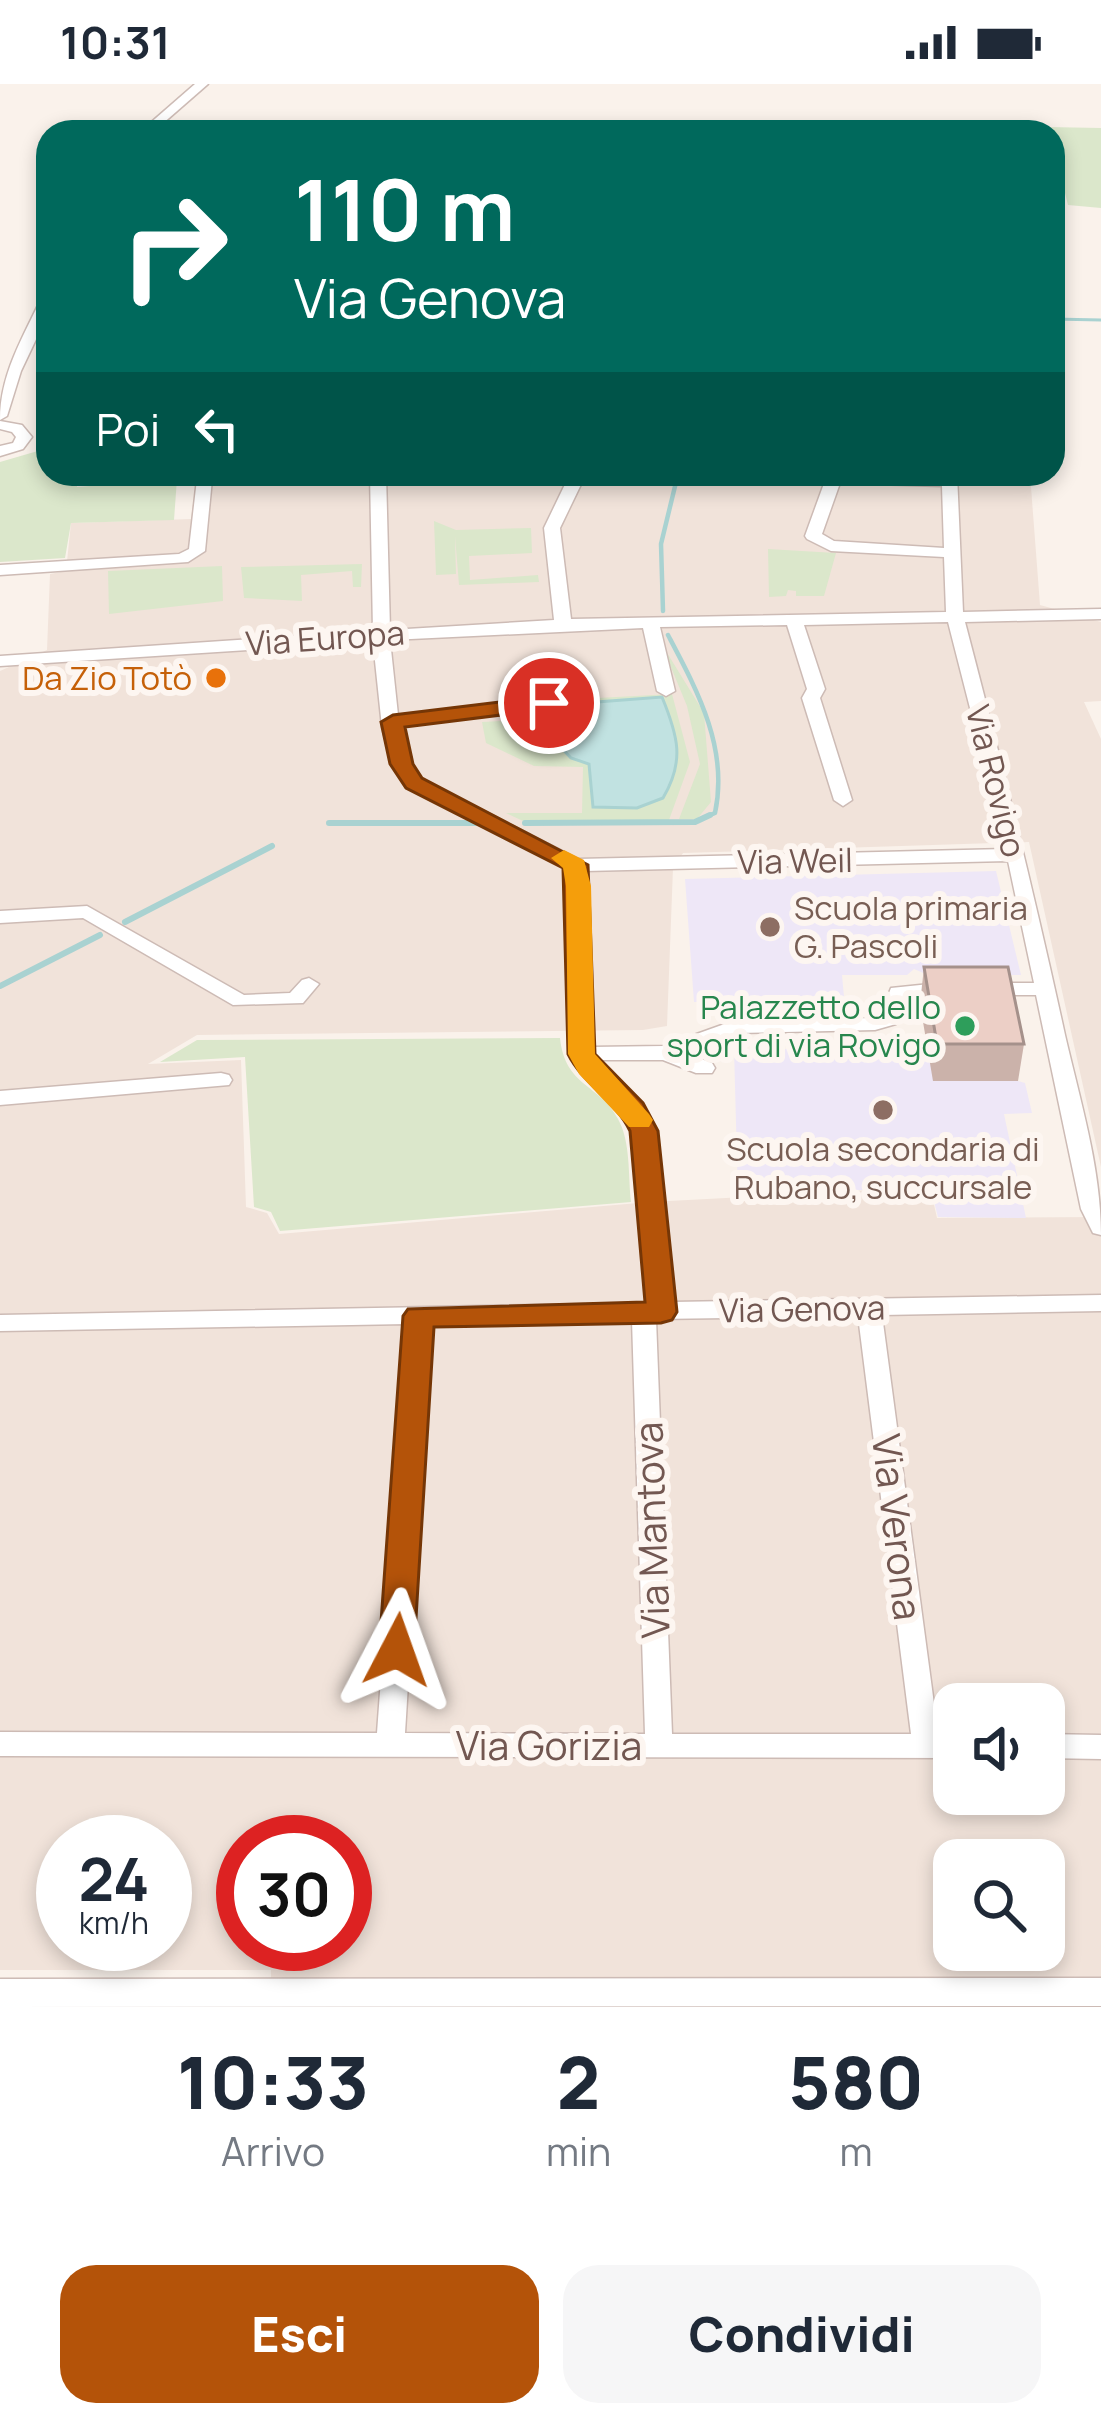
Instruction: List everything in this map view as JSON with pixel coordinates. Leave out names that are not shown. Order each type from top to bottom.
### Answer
[{"type":"street","points":[[160,120],[202,84]]},
{"type":"street","points":[[0,452],[17,446],[25,437],[0,421],[14,371],[36,324]]},
{"type":"street","points":[[0,570],[182,559],[197,551],[204,486]]},
{"type":"street","points":[[378,486],[379,634],[405,775],[575,865],[582,1054],[665,1053],[733,1027],[875,1024],[889,1019],[893,996],[905,989],[1046,989]]},
{"type":"street","points":[[563,624],[552,528],[572,486]]},
{"type":"street","points":[[831,486],[813,536],[831,546],[952,553]]},
{"type":"street","name":"Via Rovigo","points":[[949,486],[955,616],[1016,855],[1092,1210],[1101,1227]]},
{"type":"street","name":"Via Europa","points":[[0,661],[563,624],[1101,614]]},
{"type":"street","points":[[794,619],[843,800]]},
{"type":"street","points":[[650,622],[666,691]]},
{"type":"street","points":[[393,722],[549,703]]},
{"type":"street","name":"Via Weil","points":[[575,865],[1016,855]]},
{"type":"street","points":[[0,917],[87,912],[240,1001],[296,999],[309,984]]},
{"type":"street","points":[[665,1053],[704,1067]]},
{"type":"street","name":"Via Mantova","points":[[582,1054],[589,1068],[633,1110],[644,1131],[653,1312],[659,1747]]},
{"type":"street","points":[[0,1098],[221,1080]]},
{"type":"street","name":"Via Genova","points":[[0,1323],[1101,1304]]},
{"type":"street","name":"Via Verona","points":[[869,1308],[933,1703]]},
{"type":"street","points":[[390,1745],[419,1316]]},
{"type":"street","name":"Via Gorizia","points":[[0,1744],[933,1746]]},
{"type":"street","points":[[1065,1746],[1101,1747]]},
{"type":"street","points":[[0,1993],[255,2000],[878,2000],[1101,1992]]},
{"type":"shaded area","points":[[195,486],[1031,486],[1040,605],[1101,622],[1101,701],[1084,702],[1101,739],[1101,1167],[1029,842],[683,853],[673,868],[667,1026],[197,1035],[148,1064],[241,1060],[246,1207],[267,1213],[279,1234],[650,1202],[930,1187],[937,1218],[1101,1217],[1101,2007],[271,2007],[271,1971],[372,1971],[372,1815],[216,1815],[216,1970],[192,1970],[192,1815],[36,1815],[36,1970],[0,1970],[0,671],[47,650],[50,574],[66,571],[71,523],[191,519]]},
{"type":"shaded area","points":[[996,871],[1021,975],[928,975],[914,969],[907,975],[842,975],[844,997],[835,1001],[744,997],[744,1002],[694,1002],[685,879]]},
{"type":"shaded area","name":"Scuola secondaria di Rubano, succursale","points":[[1003,1004],[1018,1081],[1025,1083],[1032,1113],[1004,1114],[1026,1218],[938,1217],[930,1186],[738,1197],[734,1049],[927,1049]]},
{"type":"green space","points":[[1065,127],[1101,128],[1101,208],[1068,205]]},
{"type":"green space","points":[[36,452],[36,486],[176,486],[174,520],[71,523],[65,558],[0,562],[0,462]]},
{"type":"green space","points":[[434,521],[456,530],[531,528],[532,553],[469,556],[470,580],[538,575],[539,582],[459,585],[455,536],[456,574],[436,575]]},
{"type":"green space","points":[[768,549],[836,553],[824,596],[796,596],[796,591],[788,590],[786,596],[769,597]]},
{"type":"green space","points":[[362,564],[361,587],[353,587],[352,571],[301,575],[302,601],[244,598],[241,567]]},
{"type":"green space","points":[[222,566],[223,601],[109,614],[108,571]]},
{"type":"green space","points":[[661,643],[704,713],[711,802],[697,819],[679,819],[700,764],[687,706]]},
{"type":"green space","points":[[672,694],[690,762],[669,820],[523,821],[506,813],[582,813],[583,767],[534,766],[486,743],[482,722],[572,717],[583,711],[575,702],[579,699]]},
{"type":"green space","points":[[560,1038],[569,1066],[611,1107],[622,1128],[631,1202],[280,1231],[271,1212],[254,1207],[245,1057],[160,1062],[197,1040]]},
{"type":"water","points":[[662,697],[677,748],[663,798],[637,808],[593,807],[589,764],[571,758],[550,736],[553,729],[585,721],[597,702]]},
{"type":"building","points":[[924,967],[1008,967],[1024,1044],[937,1044]]},
{"type":"waterway","points":[[1065,319],[1101,320]]},
{"type":"waterway","points":[[663,611],[661,544],[675,486]]},
{"type":"waterway","points":[[668,635],[699,698],[714,743],[718,789],[715,813],[708,816]]},
{"type":"waterway","points":[[525,823],[695,822],[708,816]]},
{"type":"waterway","points":[[703,818],[708,816]]},
{"type":"waterway","points":[[329,823],[479,823]]},
{"type":"waterway","points":[[125,922],[272,846]]},
{"type":"waterway","points":[[0,986],[100,935]]},
{"type":"slow traffic","points":[[564,858],[575,865],[578,886],[582,1054],[589,1068],[639,1120]]},
{"type":"place","name":"Da Zio Totò","points":[[216,678]]},
{"type":"place","name":"Scuola primaria G. Pascoli","points":[[770,927]]},
{"type":"place","name":"Palazzetto dello sport di via Rovigo","points":[[965,1026]]},
{"type":"place","name":"Scuola secondaria di Rubano, succursale","points":[[883,1110]]},
{"type":"route","points":[[397,1650],[419,1316],[661,1312],[644,1131],[633,1110],[589,1068],[582,1054],[575,865],[414,783],[401,764],[393,722],[463,716],[467,709],[549,703]]}]
